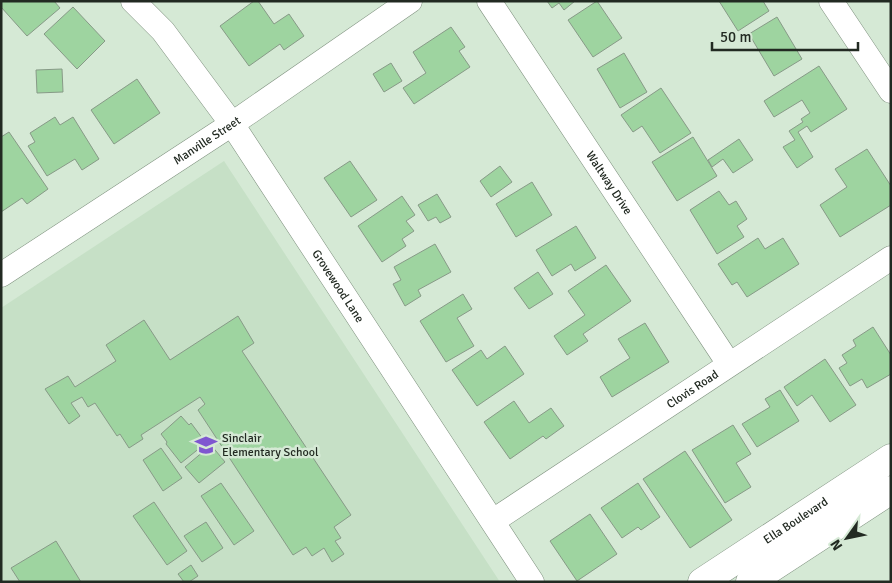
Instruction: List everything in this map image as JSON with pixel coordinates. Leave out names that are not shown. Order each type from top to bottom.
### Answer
[{"type":"main road","name":"Ella Boulevard","points":[[702,582],[891,458]]},
{"type":"main road","points":[[750,582],[891,490]]},
{"type":"street","name":"Grovewood Lane","points":[[133,1],[163,31],[232,124],[532,582]]},
{"type":"street","name":"Manville Street","points":[[1,275],[232,124],[410,1]]},
{"type":"street","name":"Waltway Drive","points":[[489,1],[729,364]]},
{"type":"street","points":[[831,1],[891,91]]},
{"type":"street","name":"Clovis Road","points":[[492,521],[891,258]]},
{"type":"shaded area","name":"Sinclair Elementary School","points":[[224,161],[500,582],[1,582],[1,308]]},
{"type":"building","points":[[1,1],[54,1],[60,8],[27,36],[1,7]]},
{"type":"building","points":[[254,1],[258,1],[274,24],[289,14],[304,36],[284,50],[280,44],[249,66],[220,26]]},
{"type":"building","points":[[547,1],[575,1],[564,10],[559,3],[552,8]]},
{"type":"building","points":[[597,1],[622,38],[593,57],[568,20]]},
{"type":"building","points":[[719,1],[763,1],[769,11],[738,31]]},
{"type":"building","points":[[73,7],[105,41],[77,69],[44,34]]},
{"type":"building","points":[[777,17],[802,59],[774,76],[749,34]]},
{"type":"building","points":[[451,27],[465,47],[459,51],[470,67],[414,104],[403,88],[426,73],[413,52]]},
{"type":"building","points":[[624,53],[647,92],[620,108],[597,69]]},
{"type":"building","points":[[391,63],[402,81],[384,92],[373,74]]},
{"type":"building","points":[[819,66],[847,109],[811,132],[807,126],[798,132],[813,157],[797,168],[783,147],[795,140],[789,131],[803,122],[801,119],[810,113],[802,100],[774,117],[764,101]]},
{"type":"building","points":[[62,69],[63,92],[37,93],[36,70]]},
{"type":"building","points":[[137,79],[160,113],[114,144],[91,110]]},
{"type":"building","points":[[661,88],[691,133],[660,153],[642,126],[633,132],[621,115]]},
{"type":"building","points":[[55,117],[60,125],[73,117],[99,159],[82,170],[75,159],[47,176],[28,146],[35,142],[30,133]]},
{"type":"building","points":[[9,132],[48,189],[27,204],[22,198],[1,212],[1,137]]},
{"type":"building","points":[[693,137],[717,176],[677,201],[652,162]]},
{"type":"building","points":[[739,139],[753,160],[733,173],[723,159],[712,167],[708,160]]},
{"type":"building","points":[[867,149],[891,186],[891,205],[840,237],[820,205],[847,187],[835,169]]},
{"type":"building","points":[[350,161],[377,200],[351,217],[324,178]]},
{"type":"building","points":[[500,166],[512,182],[491,197],[480,181]]},
{"type":"building","points":[[532,182],[552,215],[516,237],[496,204]]},
{"type":"building","points":[[719,191],[729,205],[736,201],[747,219],[737,226],[744,237],[717,254],[690,210]]},
{"type":"building","points":[[437,194],[451,217],[440,223],[436,217],[428,221],[418,205]]},
{"type":"building","points":[[402,196],[415,215],[406,221],[414,231],[402,239],[406,246],[382,262],[358,226]]},
{"type":"building","points":[[576,226],[596,258],[575,271],[571,264],[552,276],[536,250]]},
{"type":"building","points":[[758,238],[765,249],[783,238],[799,264],[747,297],[737,282],[732,285],[718,264]]},
{"type":"building","points":[[435,244],[451,272],[418,290],[421,296],[405,306],[393,284],[401,280],[394,267]]},
{"type":"building","points":[[606,265],[631,301],[583,334],[588,341],[567,355],[554,336],[585,315],[568,291]]},
{"type":"building","points":[[538,272],[553,294],[529,309],[514,288]]},
{"type":"building","points":[[463,294],[472,309],[457,318],[474,346],[446,362],[420,321]]},
{"type":"building","points":[[238,316],[254,343],[242,351],[351,515],[334,527],[341,538],[335,541],[344,554],[332,562],[324,548],[312,556],[306,547],[293,555],[198,410],[205,404],[200,397],[141,435],[143,439],[129,448],[120,434],[117,436],[95,403],[88,407],[82,397],[71,403],[80,416],[69,424],[45,389],[68,376],[75,387],[116,361],[106,345],[144,320],[170,360]]},
{"type":"building","points":[[645,323],[669,362],[612,397],[600,377],[630,358],[618,339]]},
{"type":"building","points":[[873,327],[891,355],[891,374],[867,388],[862,379],[850,386],[839,368],[847,363],[842,355],[856,346],[853,340]]},
{"type":"building","points":[[505,346],[524,374],[477,406],[452,370],[481,350],[487,359]]},
{"type":"building","points":[[825,359],[856,405],[830,422],[812,395],[797,406],[784,387]]},
{"type":"building","points":[[780,390],[799,421],[757,447],[742,424],[770,407],[765,399]]},
{"type":"building","points":[[514,401],[529,423],[551,408],[564,426],[546,439],[543,436],[510,459],[484,422]]},
{"type":"building","points":[[181,416],[189,425],[191,423],[206,443],[181,463],[166,444],[167,442],[161,434]]},
{"type":"building","points":[[733,425],[751,454],[736,463],[751,487],[725,503],[692,450]]},
{"type":"building","points":[[211,445],[225,462],[199,483],[185,467]]},
{"type":"building","points":[[161,448],[182,478],[163,491],[143,460]]},
{"type":"building","points":[[685,451],[732,520],[690,548],[643,479]]},
{"type":"building","points":[[221,483],[254,531],[234,545],[201,496]]},
{"type":"building","points":[[638,483],[660,517],[641,530],[638,527],[622,538],[601,508]]},
{"type":"building","points":[[154,502],[187,551],[167,565],[133,516]]},
{"type":"building","points":[[590,514],[617,554],[577,581],[550,541]]},
{"type":"building","points":[[206,522],[223,548],[202,562],[184,536]]},
{"type":"building","points":[[56,541],[81,582],[20,582],[11,568]]},
{"type":"building","points":[[191,565],[198,576],[189,582],[184,582],[178,574]]},
{"type":"place","name":"Sinclair Elementary School","points":[[206,445]]}]
